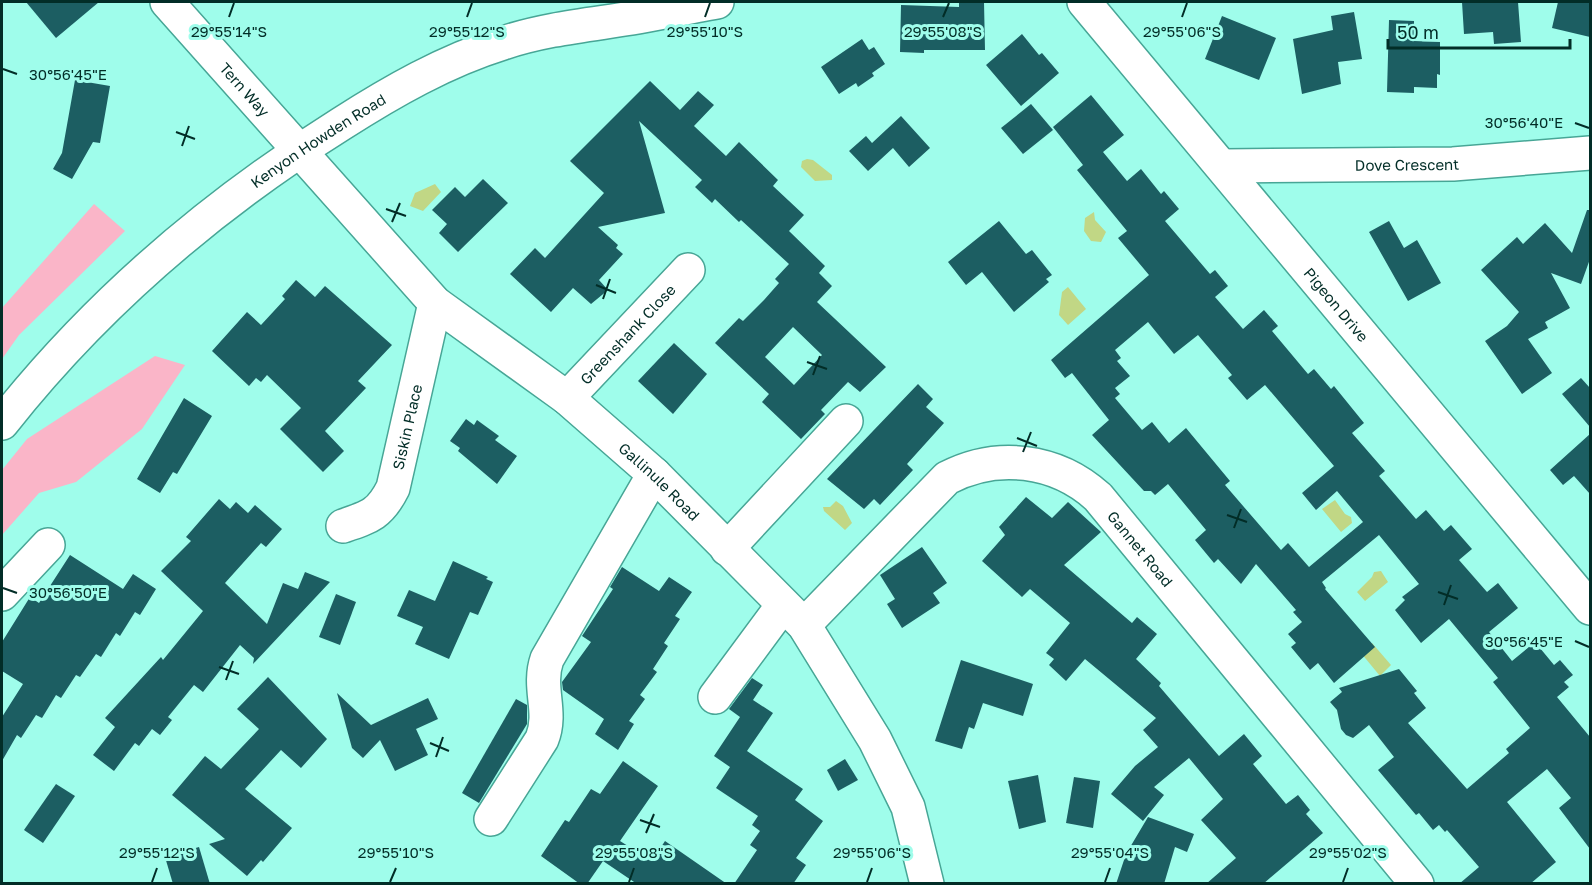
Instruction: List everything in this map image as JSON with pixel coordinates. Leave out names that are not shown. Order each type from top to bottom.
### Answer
[{"type":"street","name":"Tern Way","points":[[167,2],[298,151]]},
{"type":"street","name":"Kenyon Howden Road","points":[[2,423],[82,332],[147,268],[223,206],[298,151],[380,100],[450,64],[502,43],[564,27],[632,18],[717,2]]},
{"type":"street","name":"Pigeon Drive","points":[[1084,2],[1224,166],[1590,608]]},
{"type":"street","name":"Gallinule Road","points":[[298,151],[435,303],[567,398],[654,474],[794,615],[875,740],[908,807],[927,884]]},
{"type":"street","name":"Dove Crescent","points":[[1224,166],[1453,164],[1590,153]]},
{"type":"street","name":"Greenshank Close","points":[[567,398],[688,270]]},
{"type":"street","name":"Siskin Place","points":[[343,526],[373,516],[385,504],[393,488],[435,303]]},
{"type":"street","points":[[727,549],[846,421]]},
{"type":"street","name":"Gannet Road","points":[[715,697],[794,615],[947,478],[963,470],[1005,460],[1048,468],[1098,497],[1417,884]]},
{"type":"street","points":[[491,819],[542,739],[547,725],[541,675],[547,659],[654,474]]},
{"type":"street","points":[[2,594],[48,544]]},
{"type":"shaded area","points":[[813,160],[832,175],[832,180],[815,181],[801,167],[802,161]]},
{"type":"shaded area","points":[[435,184],[441,192],[423,211],[410,206],[415,193]]},
{"type":"shaded area","points":[[94,204],[125,231],[19,335],[2,359],[2,308]]},
{"type":"shaded area","points":[[1094,212],[1095,220],[1106,232],[1101,242],[1091,241],[1084,231],[1085,218]]},
{"type":"shaded area","points":[[1068,287],[1086,309],[1068,325],[1059,315],[1062,292]]},
{"type":"shaded area","points":[[155,356],[185,365],[142,429],[76,482],[39,493],[2,535],[2,470],[27,439]]},
{"type":"shaded area","points":[[1335,500],[1345,514],[1351,517],[1352,523],[1341,532],[1322,509]]},
{"type":"shaded area","points":[[836,501],[843,506],[852,523],[845,530],[824,511],[823,507],[830,507]]},
{"type":"shaded area","points":[[1381,571],[1388,582],[1365,601],[1357,592],[1374,572]]},
{"type":"shaded area","points":[[1372,643],[1391,665],[1380,676],[1361,653]]},
{"type":"building","points":[[26,2],[99,2],[56,38]]},
{"type":"building","points":[[959,2],[984,2],[985,50],[900,52],[901,5],[959,7]]},
{"type":"building","points":[[1462,2],[1518,2],[1521,42],[1494,44],[1493,32],[1464,34]]},
{"type":"building","points":[[1558,2],[1590,2],[1590,37],[1552,28]]},
{"type":"building","points":[[1354,12],[1362,59],[1338,62],[1341,84],[1302,94],[1293,39],[1333,30],[1331,16]]},
{"type":"building","points":[[1222,16],[1276,38],[1259,80],[1205,59]]},
{"type":"building","points":[[1389,20],[1414,21],[1414,41],[1440,42],[1440,75],[1437,74],[1437,88],[1414,87],[1414,93],[1387,92]]},
{"type":"building","points":[[1022,34],[1039,55],[1042,53],[1059,73],[1021,106],[986,65]]},
{"type":"building","points":[[862,39],[869,50],[874,47],[885,64],[872,73],[874,76],[858,87],[856,83],[839,94],[821,67]]},
{"type":"building","points":[[75,80],[110,86],[100,143],[93,142],[72,179],[53,169],[62,153]]},
{"type":"building","points":[[650,81],[680,110],[698,91],[714,105],[694,126],[726,156],[739,142],[778,180],[773,186],[804,215],[789,231],[825,266],[819,273],[832,286],[817,302],[886,367],[860,392],[848,382],[821,410],[825,414],[801,439],[762,402],[769,394],[715,343],[739,318],[743,321],[764,300],[779,283],[775,279],[789,264],[741,220],[739,222],[715,199],[712,203],[695,187],[702,180],[639,121],[665,213],[598,227],[618,245],[616,248],[623,254],[599,280],[608,290],[591,304],[573,288],[551,312],[510,274],[535,248],[545,258],[604,193],[570,161]],"holes":[[[793,327],[822,355],[794,385],[765,357]]]},
{"type":"building","points":[[1091,95],[1124,135],[1103,152],[1127,181],[1141,169],[1161,194],[1164,191],[1179,209],[1165,221],[1210,274],[1215,270],[1228,286],[1215,297],[1243,329],[1264,310],[1278,326],[1272,331],[1308,374],[1314,369],[1331,389],[1334,386],[1364,423],[1352,433],[1385,471],[1379,476],[1416,519],[1426,510],[1444,531],[1451,525],[1472,549],[1459,560],[1487,592],[1498,583],[1518,608],[1489,632],[1512,661],[1535,642],[1554,665],[1560,660],[1573,675],[1564,682],[1569,687],[1557,697],[1590,737],[1590,849],[1559,808],[1571,798],[1547,769],[1507,802],[1556,862],[1530,884],[1459,884],[1479,867],[1447,830],[1445,832],[1439,825],[1433,830],[1419,813],[1416,815],[1378,770],[1394,757],[1369,725],[1353,738],[1346,735],[1341,729],[1337,710],[1330,702],[1342,692],[1339,688],[1399,669],[1417,691],[1414,693],[1426,708],[1408,723],[1467,789],[1509,753],[1506,749],[1530,728],[1493,682],[1498,678],[1449,619],[1421,643],[1395,610],[1405,600],[1402,597],[1419,584],[1379,535],[1322,582],[1325,589],[1375,647],[1334,683],[1318,663],[1310,670],[1291,647],[1296,643],[1288,634],[1302,622],[1293,612],[1296,610],[1256,564],[1241,584],[1218,559],[1214,563],[1195,540],[1206,530],[1168,484],[1155,495],[1151,491],[1144,491],[1092,435],[1109,420],[1072,373],[1065,378],[1051,360],[1149,275],[1118,238],[1127,231],[1077,170],[1083,165],[1053,127]],"holes":[[[1148,322],[1174,354],[1198,335],[1232,375],[1228,378],[1247,400],[1265,385],[1334,466],[1302,493],[1316,510],[1337,491],[1363,522],[1309,567],[1288,543],[1281,550],[1225,485],[1230,481],[1186,428],[1169,443],[1152,422],[1142,430],[1115,398],[1120,394],[1115,388],[1130,376],[1117,361],[1121,358],[1115,350]]]},
{"type":"building","points":[[1031,104],[1053,130],[1023,154],[1001,128]]},
{"type":"building","points":[[901,116],[930,148],[909,167],[893,148],[868,171],[849,151],[866,136],[872,143]]},
{"type":"building","points":[[483,179],[508,203],[458,252],[439,233],[447,224],[432,210],[455,187],[465,197]]},
{"type":"building","points":[[1587,210],[1590,210],[1590,259],[1581,284],[1551,273],[1570,308],[1545,322],[1548,328],[1528,339],[1552,373],[1522,394],[1485,341],[1507,326],[1519,312],[1481,270],[1517,237],[1523,244],[1545,223],[1572,253]]},
{"type":"building","points":[[999,221],[1026,254],[1032,250],[1052,275],[1046,279],[1049,282],[1014,312],[982,272],[966,285],[948,262]]},
{"type":"building","points":[[1389,221],[1404,248],[1417,240],[1441,283],[1408,301],[1369,232]]},
{"type":"building","points":[[296,280],[315,297],[325,286],[392,345],[358,381],[366,388],[325,431],[344,451],[323,472],[280,429],[301,408],[267,375],[261,382],[256,378],[249,386],[212,351],[247,312],[261,325],[285,299],[282,296]]},
{"type":"building","points":[[674,343],[707,374],[673,414],[638,381]]},
{"type":"building","points":[[1581,378],[1590,388],[1590,427],[1562,394]]},
{"type":"building","points":[[918,384],[933,399],[926,407],[944,423],[907,464],[913,470],[880,505],[874,499],[864,509],[827,479]]},
{"type":"building","points":[[184,398],[212,416],[177,474],[173,472],[160,493],[137,479]]},
{"type":"building","points":[[466,419],[474,425],[477,420],[499,436],[495,440],[517,456],[497,484],[458,451],[460,448],[450,441]]},
{"type":"building","points":[[1590,434],[1590,494],[1574,476],[1563,485],[1550,470]]},
{"type":"building","points":[[1026,497],[1052,518],[1068,502],[1101,532],[1064,565],[1132,623],[1137,617],[1157,634],[1136,659],[1161,683],[1159,686],[1219,756],[1244,734],[1262,756],[1253,764],[1286,804],[1298,795],[1310,810],[1306,814],[1323,833],[1263,884],[1206,884],[1236,858],[1201,820],[1223,799],[1189,758],[1154,787],[1164,795],[1143,821],[1111,794],[1135,766],[1158,747],[1143,730],[1156,718],[1085,659],[1066,681],[1049,665],[1054,659],[1046,653],[1070,623],[1030,589],[1022,597],[982,561],[1005,535],[999,527]]},
{"type":"building","points":[[219,499],[230,509],[236,502],[248,513],[255,505],[282,529],[266,547],[261,543],[225,583],[267,624],[283,583],[298,589],[305,572],[330,582],[253,664],[254,658],[240,645],[203,692],[194,685],[168,717],[172,720],[160,735],[152,729],[139,746],[135,743],[114,771],[93,755],[115,727],[105,718],[161,657],[163,660],[203,611],[161,571],[191,541],[186,537]]},
{"type":"building","points":[[922,547],[947,583],[933,593],[940,603],[902,628],[887,604],[895,599],[880,575]]},
{"type":"building","points":[[70,555],[123,589],[133,574],[156,589],[140,615],[135,612],[120,636],[116,633],[101,657],[96,654],[80,677],[76,675],[61,698],[56,695],[42,718],[36,715],[21,738],[17,735],[2,761],[2,717],[23,684],[2,671],[2,642],[30,597],[39,603]]},
{"type":"building","points":[[453,561],[488,577],[486,579],[493,582],[478,615],[470,612],[449,659],[415,644],[423,627],[397,616],[409,590],[435,601]]},
{"type":"building","points":[[622,567],[659,591],[669,577],[692,592],[675,616],[680,619],[664,643],[668,646],[653,669],[657,672],[640,695],[645,699],[629,721],[634,724],[618,750],[595,734],[604,719],[563,690],[562,682],[591,642],[582,636],[613,589],[610,587]]},
{"type":"building","points":[[336,594],[356,602],[340,645],[319,637]]},
{"type":"building","points":[[961,660],[1033,684],[1023,716],[983,703],[974,729],[969,727],[962,749],[935,741]]},
{"type":"building","points":[[268,677],[327,739],[301,768],[281,750],[245,789],[292,828],[263,862],[261,860],[247,876],[209,844],[225,839],[172,795],[205,756],[221,769],[259,729],[237,709]]},
{"type":"building","points":[[752,678],[763,685],[753,700],[773,713],[747,751],[803,789],[795,800],[823,821],[796,858],[806,865],[793,884],[734,884],[757,850],[750,845],[760,831],[752,825],[758,816],[716,788],[730,767],[714,756],[740,717],[729,709]]},
{"type":"building","points":[[337,693],[371,725],[428,698],[438,719],[416,729],[428,755],[395,771],[380,740],[363,758],[352,748]]},
{"type":"building","points":[[516,699],[527,705],[527,724],[479,803],[462,793]]},
{"type":"building","points":[[845,759],[858,780],[838,791],[827,770]]},
{"type":"building","points":[[623,761],[658,786],[620,841],[652,861],[665,841],[727,884],[637,884],[603,861],[587,884],[580,884],[541,856],[565,820],[569,822],[591,789],[600,794]]},
{"type":"building","points":[[1038,775],[1046,822],[1019,829],[1008,781]]},
{"type":"building","points":[[1074,777],[1100,781],[1093,828],[1066,823]]},
{"type":"building","points":[[56,784],[75,796],[43,843],[24,830]]},
{"type":"building","points":[[1148,817],[1194,834],[1187,852],[1175,847],[1164,884],[1116,884],[1126,854]]},
{"type":"building","points":[[199,847],[210,884],[173,884],[165,857]]}]
